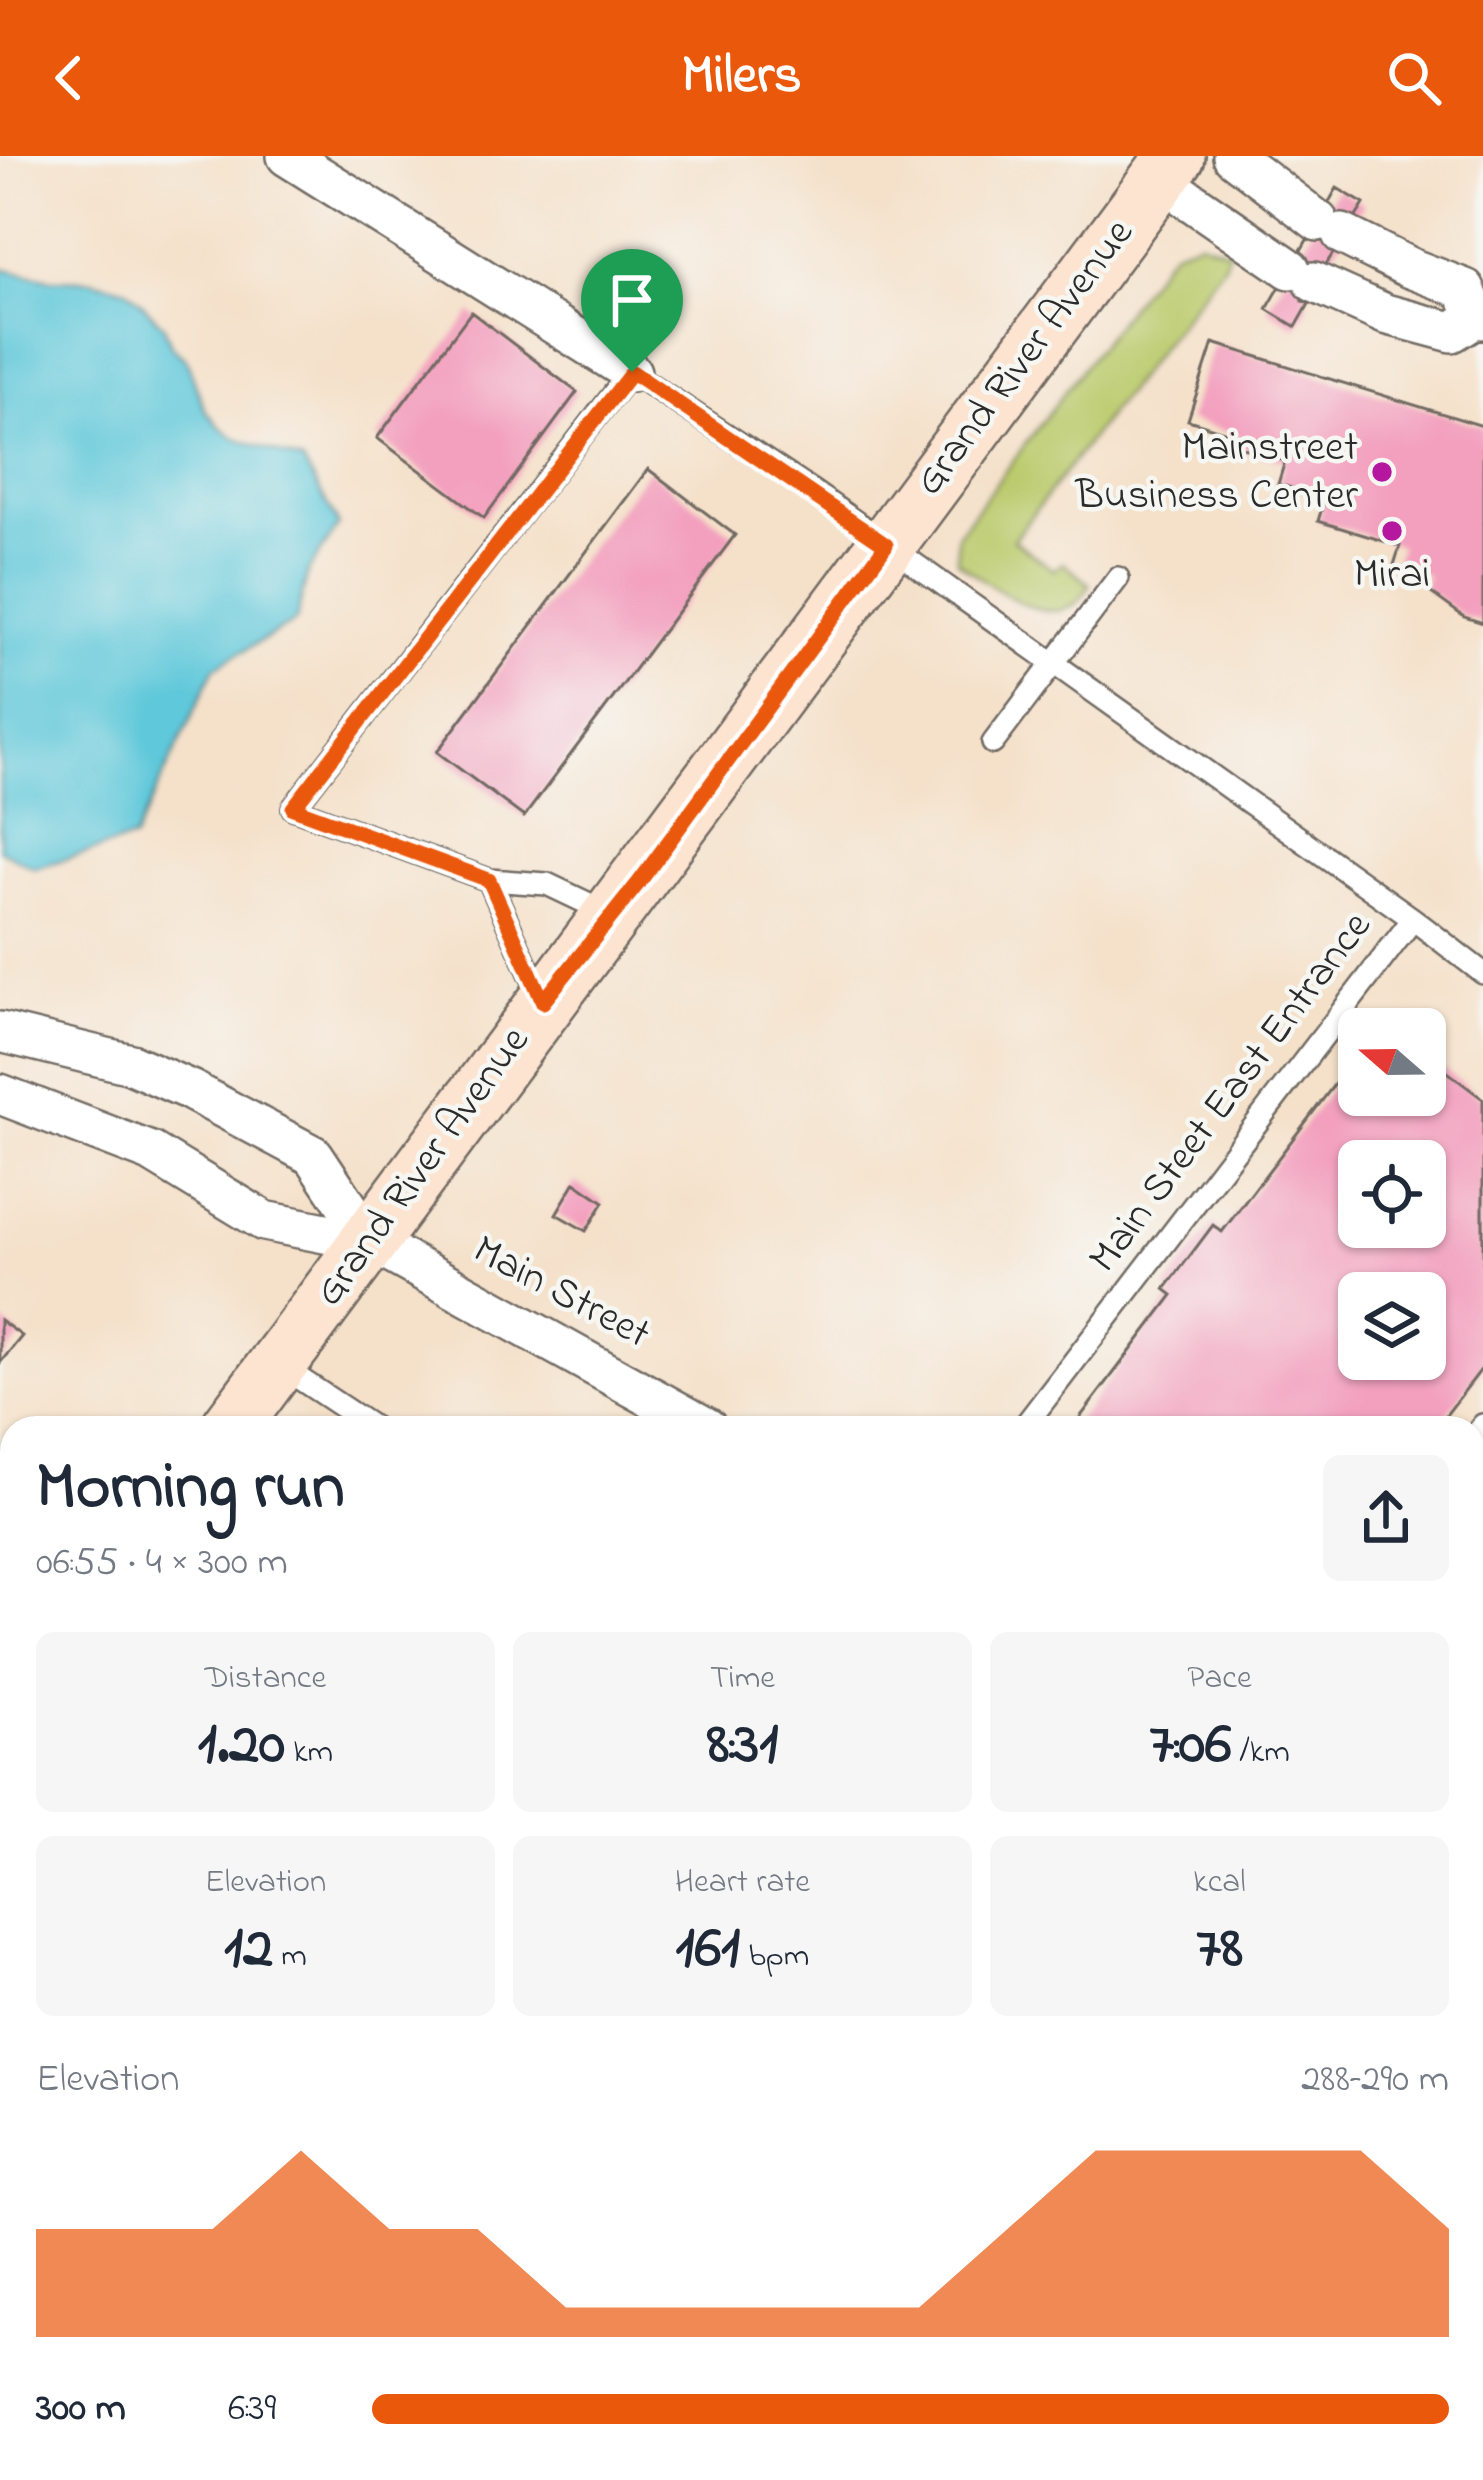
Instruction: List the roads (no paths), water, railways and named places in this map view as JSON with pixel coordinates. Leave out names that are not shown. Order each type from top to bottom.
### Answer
[{"type":"main road","name":"Grand River Avenue","points":[[239,1416],[1168,168]]},
{"type":"street","points":[[287,156],[632,372]]},
{"type":"street","points":[[1168,168],[1302,276],[1385,314],[1435,329],[1452,332],[1479,318],[1465,289],[1410,268],[1330,227],[1233,156]]},
{"type":"street","points":[[0,1032],[131,1064],[314,1156],[371,1242]]},
{"type":"street","points":[[0,1094],[151,1152],[264,1221],[371,1242]]},
{"type":"street","name":"Main Street","points":[[371,1242],[685,1416]]},
{"type":"lane","name":"Main Steet East Entrance","points":[[632,372],[886,545],[1414,919],[1032,1416]]},
{"type":"lane","points":[[613,915],[547,884],[489,880],[293,808],[632,372]]},
{"type":"lane","points":[[993,743],[1118,578]]},
{"type":"lane","points":[[489,880],[543,1002]]},
{"type":"lane","points":[[1414,919],[1483,973]]},
{"type":"lane","points":[[278,1364],[356,1416]]},
{"type":"water","points":[[0,268],[128,289],[163,325],[172,347],[186,359],[205,410],[218,425],[233,437],[303,462],[339,525],[308,571],[296,621],[215,667],[134,839],[35,868],[0,850]]},
{"type":"place","name":"Mainstreet Business Center","points":[[1382,472]]},
{"type":"place","name":"Mirai","points":[[1392,531]]}]
